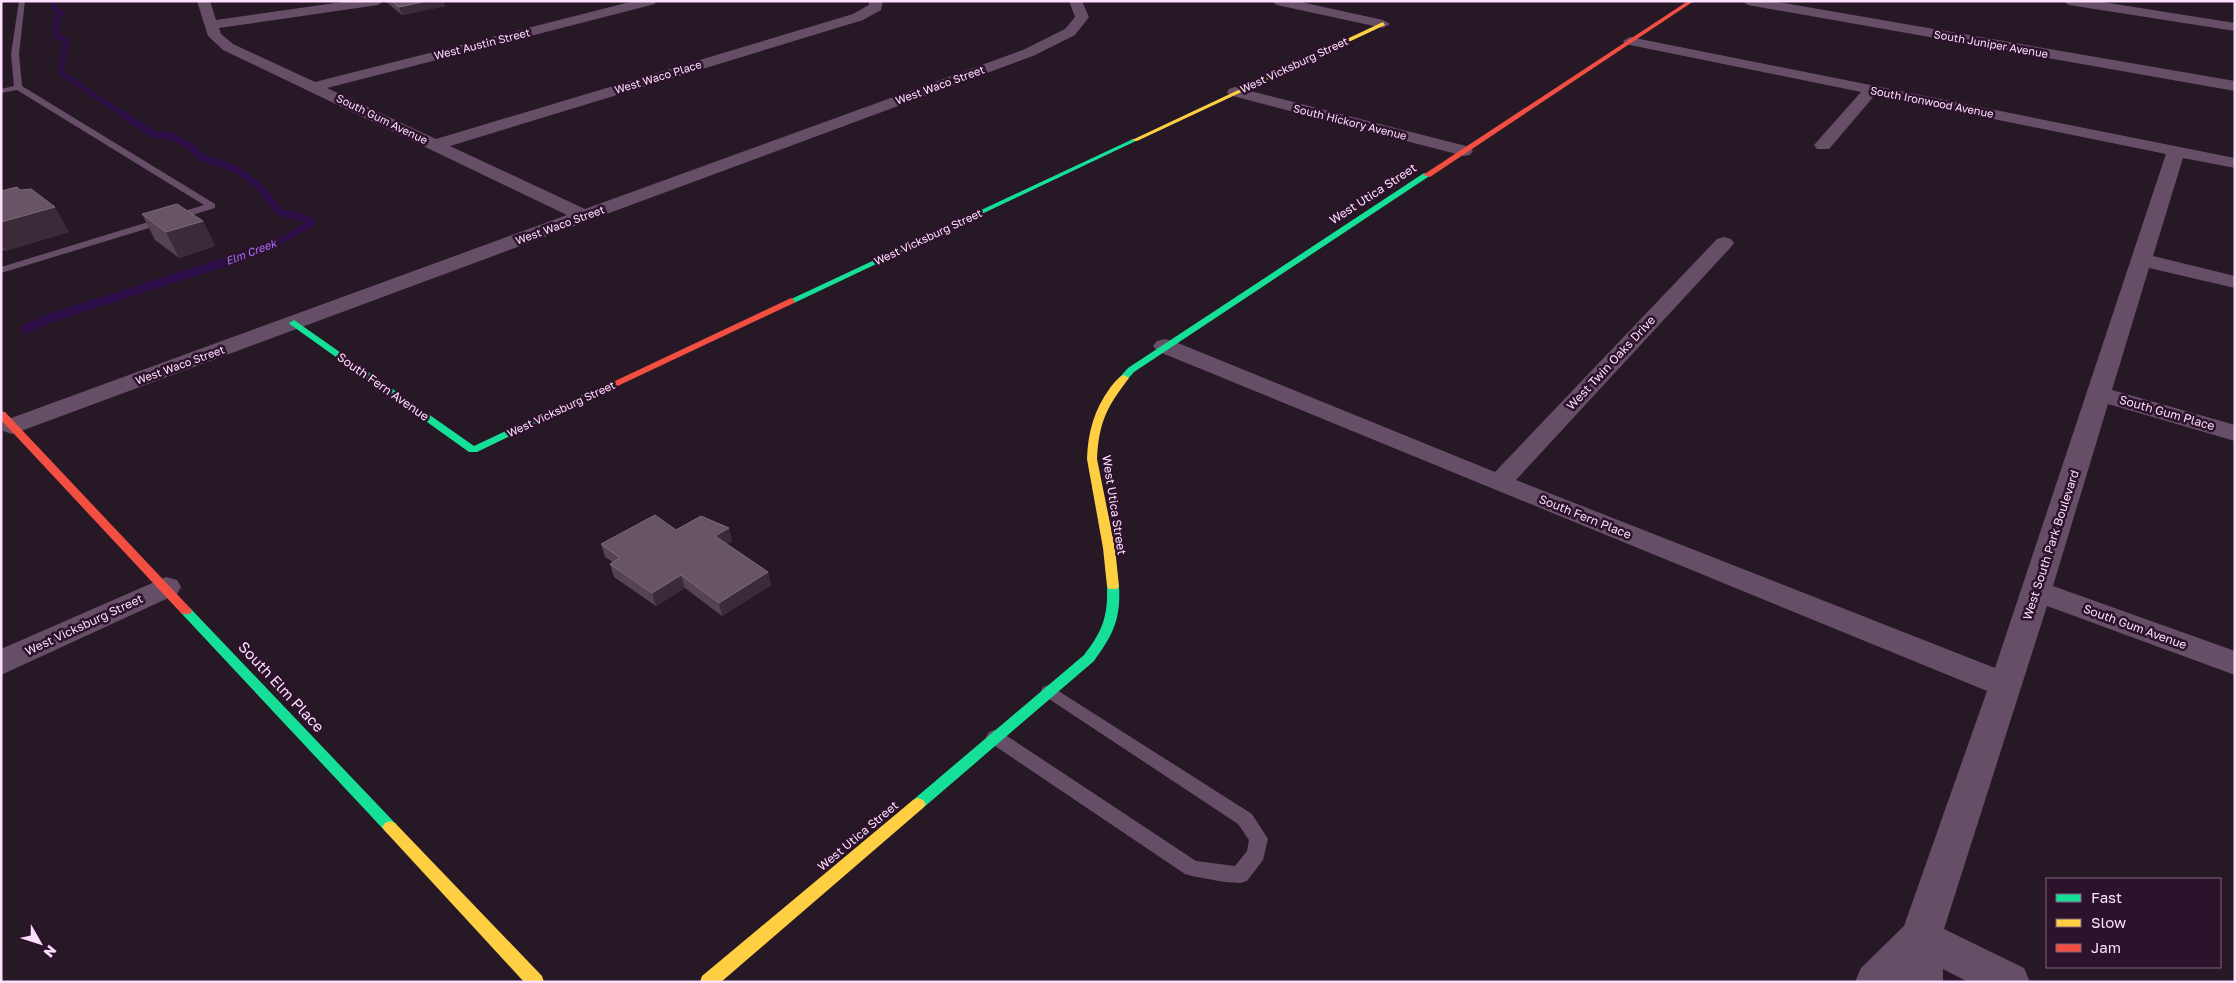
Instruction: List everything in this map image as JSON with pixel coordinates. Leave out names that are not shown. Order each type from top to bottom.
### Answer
[{"type":"street","name":"South Gum Avenue","points":[[203,1],[215,36],[228,47],[584,216]]},
{"type":"street","points":[[212,25],[378,1]]},
{"type":"street","name":"West Austin Street","points":[[314,87],[650,1]]},
{"type":"street","name":"West Waco Street","points":[[7,420],[294,323],[1046,46],[1070,32],[1082,17],[1075,1]]},
{"type":"street","points":[[1277,1],[1383,24]]},
{"type":"street","name":"West Utica Street","points":[[708,982],[1089,658],[1108,634],[1113,614],[1114,589],[1092,459],[1094,424],[1100,407],[1113,388],[1131,370],[1692,1]]},
{"type":"street","name":"South Juniper Avenue","points":[[1748,1],[2235,86]]},
{"type":"street","points":[[2069,1],[2235,27]]},
{"type":"street","name":"West Waco Place","points":[[435,145],[858,17],[873,10],[876,3]]},
{"type":"street","name":"West Vicksburg Street","points":[[473,450],[1383,24]]},
{"type":"street","name":"South Ironwood Avenue","points":[[1630,41],[2235,163]]},
{"type":"street","points":[[1823,144],[1871,90]]},
{"type":"street","name":"South Hickory Avenue","points":[[1235,92],[1464,151]]},
{"type":"street","name":"West South Park Boulevard","points":[[1922,982],[1921,937],[2006,685],[2176,151]]},
{"type":"street","name":"West Twin Oaks Drive","points":[[1499,483],[1724,243]]},
{"type":"street","points":[[2142,260],[2235,282]]},
{"type":"street","name":"South Fern Avenue","points":[[294,323],[473,450]]},
{"type":"street","name":"South Fern Place","points":[[1165,346],[1499,483],[2006,685]]},
{"type":"street","name":"South Gum Place","points":[[2100,394],[2235,433]]},
{"type":"street","name":"South Elm Place","points":[[7,420],[536,982]]},
{"type":"street","name":"West Vicksburg Street","points":[[1,663],[166,587]]},
{"type":"street","name":"South Gum Avenue","points":[[2036,591],[2235,663]]},
{"type":"street","points":[[1921,937],[2009,982]]},
{"type":"street","name":"West South Park Boulevard","points":[[1876,982],[1921,937]]},
{"type":"lane","points":[[18,87],[14,54],[22,1]]},
{"type":"lane","points":[[1,91],[18,87],[212,206],[1,270]]},
{"type":"lane","points":[[995,737],[1192,868],[1240,875],[1256,854],[1259,839],[1245,819],[1049,692]]},
{"type":"building","points":[[392,1],[427,1],[399,7]]},
{"type":"building","points":[[17,187],[20,190],[31,189],[55,207],[1,222],[1,191]]},
{"type":"building","points":[[177,204],[203,221],[166,232],[142,214]]},
{"type":"building","points":[[655,515],[676,530],[701,516],[729,528],[715,536],[768,572],[719,603],[681,575],[652,593],[610,564],[620,558],[601,544]]},
{"type":"waterway","name":"Elm Creek","points":[[53,1],[53,6],[61,13],[56,20],[57,36],[66,41],[61,73],[127,117]]},
{"type":"waterway","name":"Elm Creek","points":[[125,116],[154,135],[171,136],[191,147],[201,157],[235,169],[258,185],[280,212],[310,220],[312,223],[279,242],[218,264]]},
{"type":"waterway","name":"Elm Creek","points":[[25,329],[53,317],[222,263]]},
{"type":"traffic: fast","points":[[791,301],[1135,140]]},
{"type":"traffic: fast","points":[[1124,378],[1131,370],[1427,175]]},
{"type":"traffic: fast","points":[[294,323],[473,450],[586,397]]},
{"type":"traffic: fast","points":[[918,804],[1089,658],[1110,625],[1113,608],[1113,586]]},
{"type":"traffic: fast","points":[[186,611],[390,827]]},
{"type":"traffic: slow","points":[[1135,140],[1383,24]]},
{"type":"traffic: slow","points":[[1113,586],[1109,548],[1092,459],[1092,447],[1099,415],[1109,396],[1124,378]]},
{"type":"traffic: slow","points":[[708,982],[918,804]]},
{"type":"traffic: slow","points":[[390,827],[536,982]]},
{"type":"traffic: jam","points":[[1427,175],[1692,1]]},
{"type":"traffic: jam","points":[[586,397],[791,301]]},
{"type":"traffic: jam","points":[[1,414],[186,611]]}]
